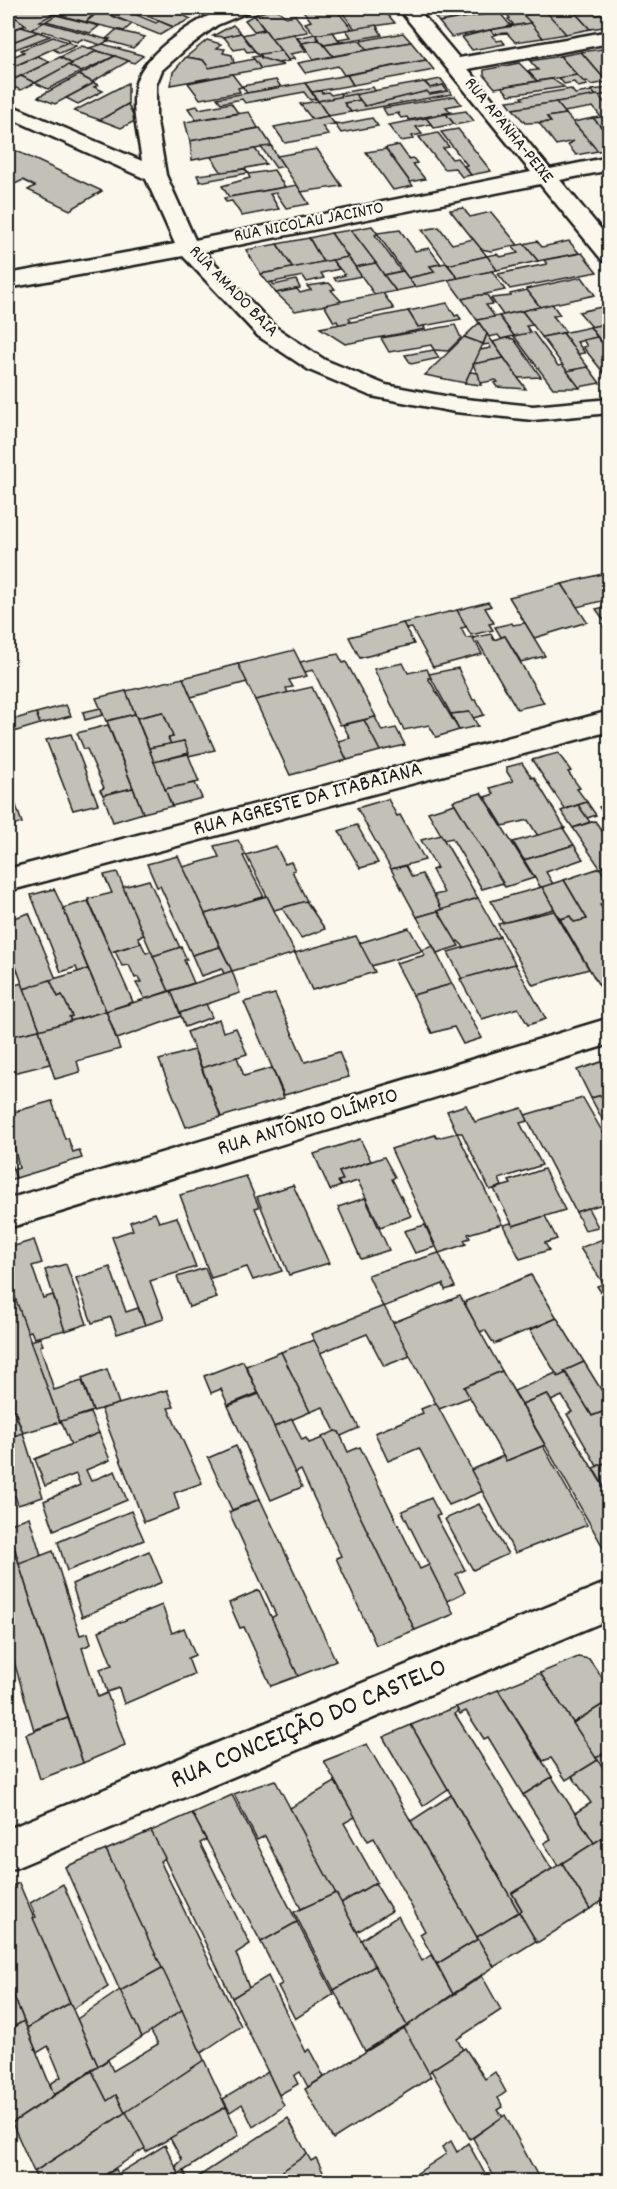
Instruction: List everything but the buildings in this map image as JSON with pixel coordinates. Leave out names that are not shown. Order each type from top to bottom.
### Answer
[{"type":"street","name":"RUA AMADO BAIA","points":[[241,8],[210,21],[153,67],[147,85],[146,116],[155,175],[188,248],[266,331],[317,365],[380,391],[455,405],[533,413],[609,406]]},
{"type":"street","name":"RUA APANHA-PEIXE","points":[[406,8],[609,255]]},
{"type":"street","points":[[454,65],[609,37]]},
{"type":"street","points":[[8,110],[155,175]]},
{"type":"street","name":"RUA NICOLAU JACINTO","points":[[8,281],[188,248],[609,163]]},
{"type":"street","name":"RUA AGRESTE DA ITABAIANA","points":[[8,880],[609,721]]},
{"type":"street","name":"RUA ANTÔNIO OLÍMPIO","points":[[8,1214],[609,1031]]},
{"type":"street","name":"RUA CONCEIÇÃO DO CASTELO","points":[[8,1850],[608,1604]]}]
